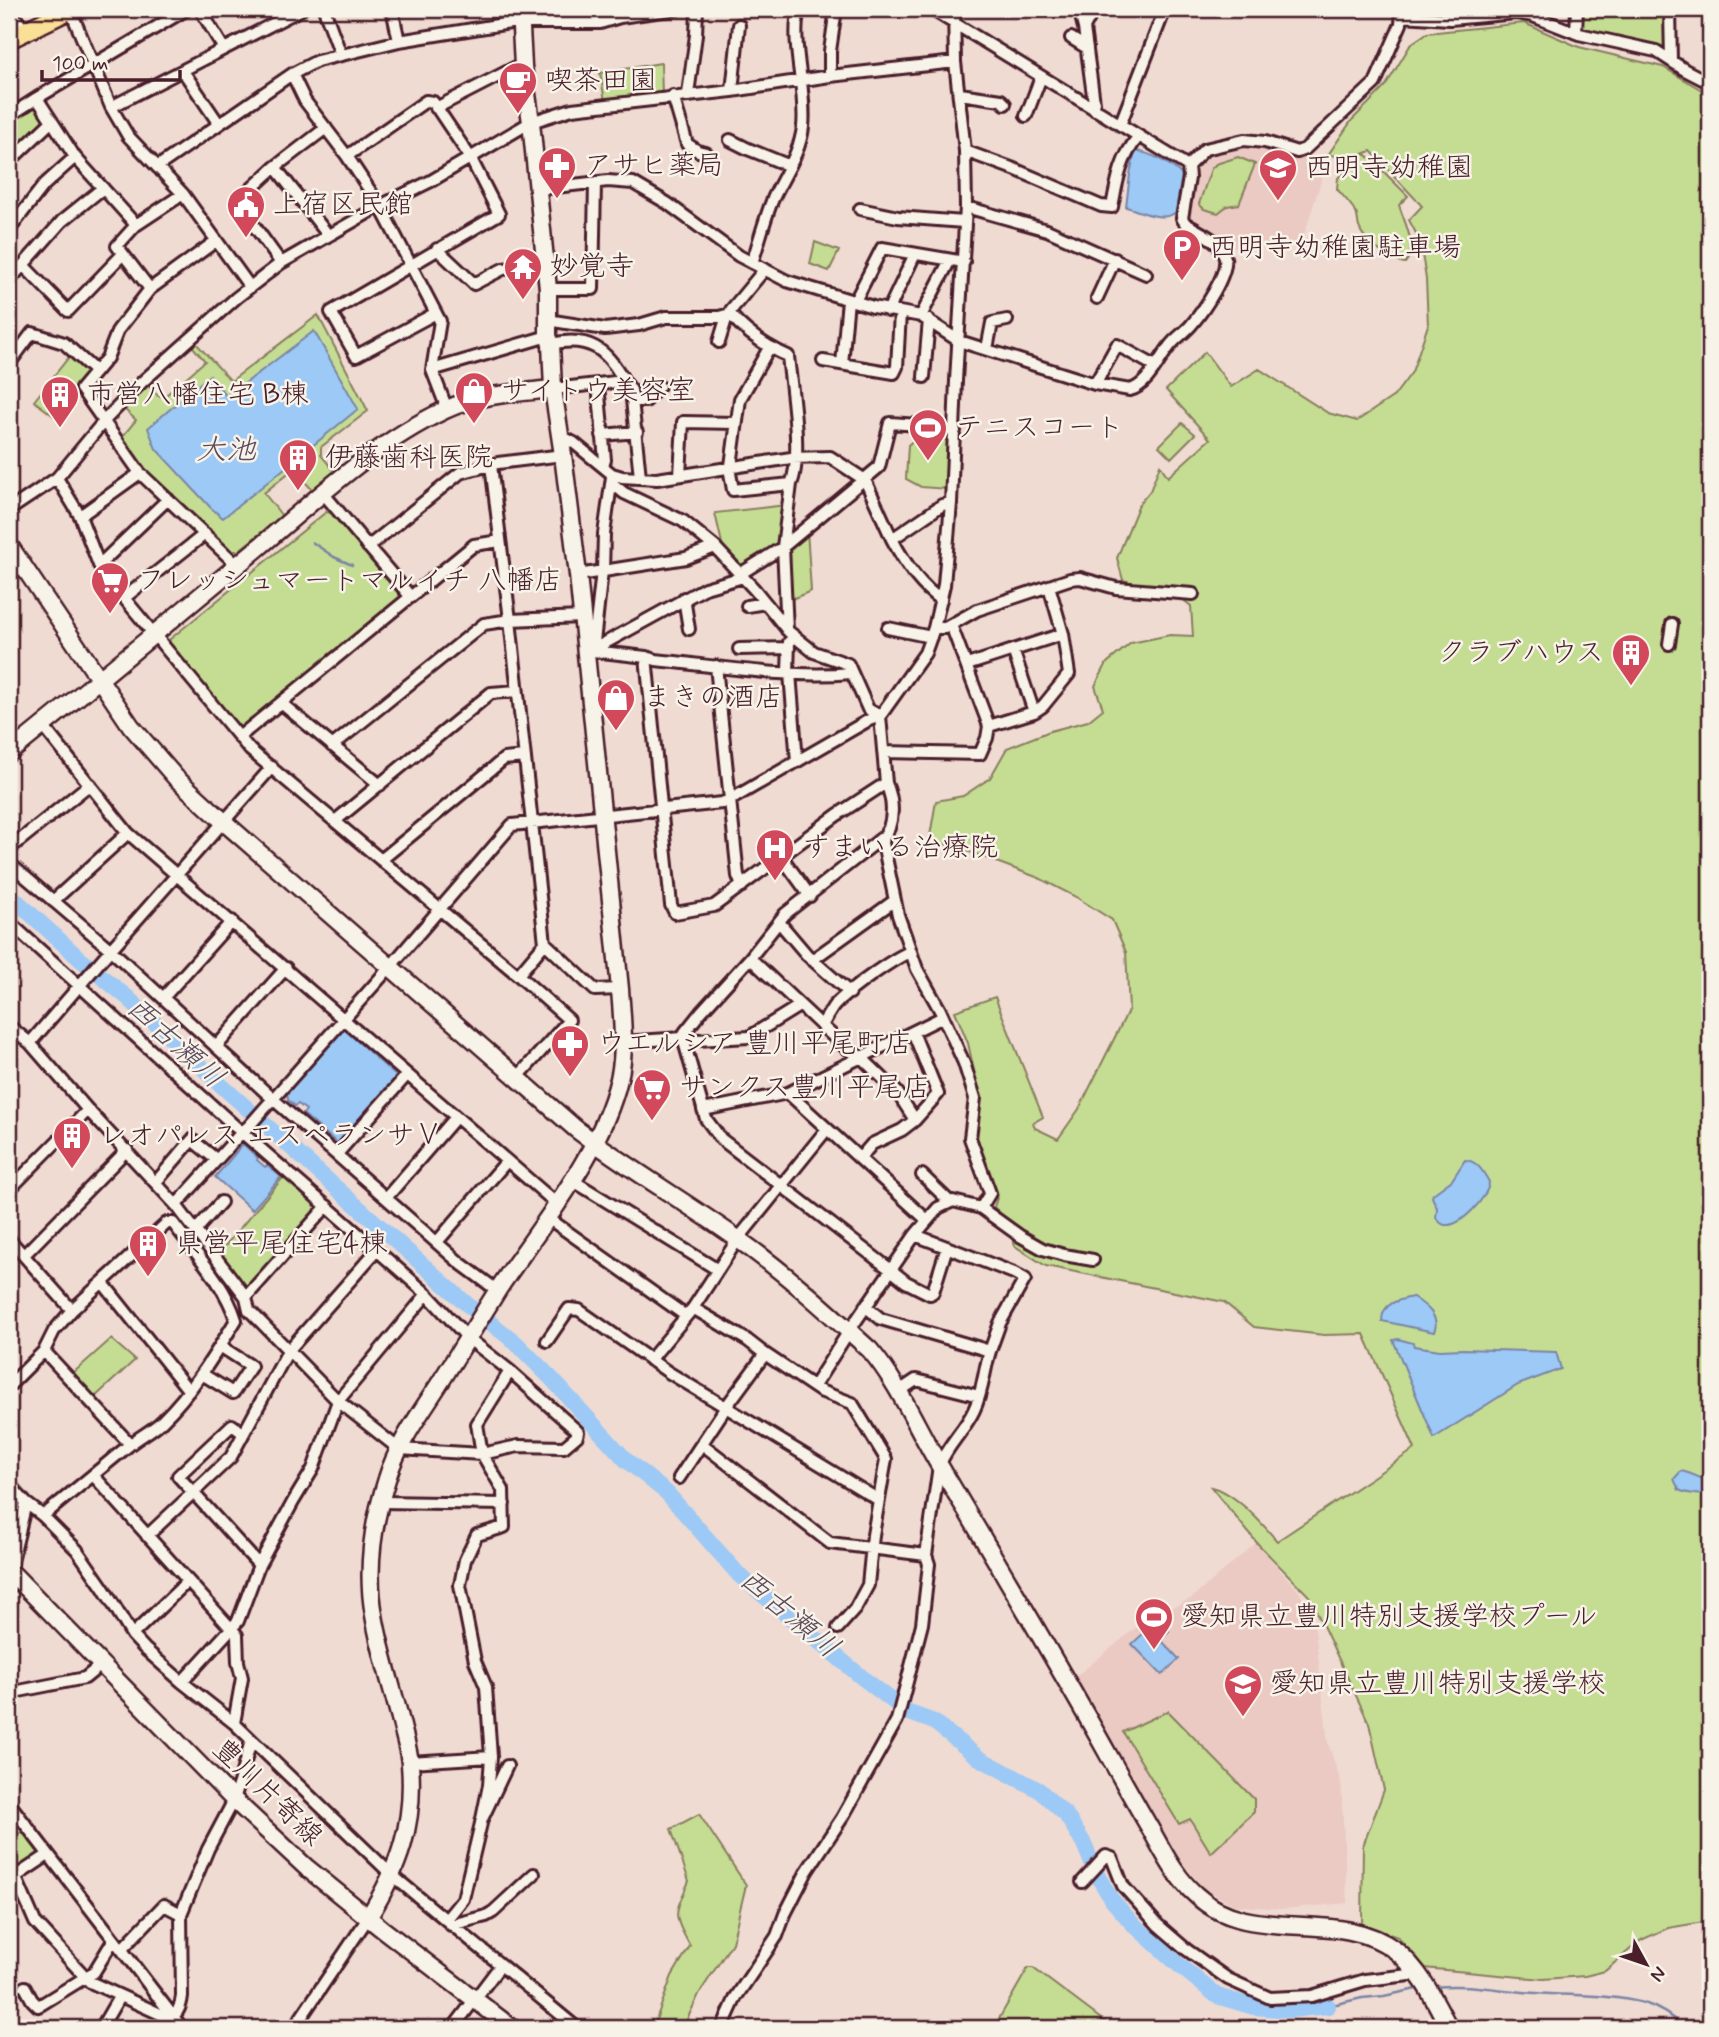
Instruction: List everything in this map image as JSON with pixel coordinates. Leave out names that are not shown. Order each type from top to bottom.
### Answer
[{"type":"main road","points":[[9,39],[70,9]]},
{"type":"street","points":[[9,9],[25,30]]},
{"type":"street","points":[[70,9],[111,107],[128,135],[183,194],[250,287]]},
{"type":"street","points":[[9,116],[187,9]]},
{"type":"street","points":[[200,9],[224,49]]},
{"type":"street","points":[[111,107],[302,9]]},
{"type":"street","points":[[324,9],[341,55]]},
{"type":"street","points":[[392,9],[399,41]]},
{"type":"street","points":[[157,167],[292,74],[317,61],[399,41],[510,23],[521,16],[600,23],[621,17],[677,9]]},
{"type":"street","points":[[688,94],[697,9]]},
{"type":"street","points":[[752,263],[768,211],[797,152],[803,130],[798,9],[791,9]]},
{"type":"street","points":[[830,76],[835,9]]},
{"type":"street","points":[[931,9],[1188,166]]},
{"type":"street","points":[[176,1205],[270,1103],[512,825],[602,817],[730,800],[880,716],[925,653],[942,600],[951,503],[964,262],[965,152],[955,62],[954,9]]},
{"type":"street","points":[[1079,9],[1087,48],[1094,110]]},
{"type":"street","points":[[1084,28],[1094,9]]},
{"type":"street","points":[[1120,125],[1165,9]]},
{"type":"street","points":[[1576,33],[1577,9]]},
{"type":"street","points":[[1670,9],[1671,61]]},
{"type":"street","points":[[538,189],[608,181],[633,183],[667,203],[739,256],[786,281],[888,311],[925,318],[959,341],[1095,384],[1124,390],[1135,389],[1144,382],[1171,344],[1192,325],[1222,278],[1224,256],[1219,245],[1185,223],[1182,218],[1188,166],[1205,149],[1244,140],[1255,139],[1301,152],[1375,83],[1401,24],[1402,12],[1533,13],[1576,33],[1656,51],[1710,83]]},
{"type":"street","points":[[294,2028],[393,1876],[407,1829],[411,1796],[410,1762],[374,1614],[371,1584],[374,1530],[387,1477],[399,1449],[594,1143],[605,1122],[620,1077],[623,1042],[620,989],[602,817],[589,652],[582,617],[553,388],[548,333],[548,289],[523,66],[521,16]]},
{"type":"street","points":[[732,90],[739,26]]},
{"type":"street","points":[[1071,38],[1087,48]]},
{"type":"street","points":[[9,510],[57,478],[104,421],[142,382],[281,263],[380,206],[431,181],[531,121],[572,109],[955,62]]},
{"type":"street","points":[[436,108],[514,68],[523,66]]},
{"type":"street","points":[[183,71],[219,124]]},
{"type":"street","points":[[292,74],[305,101],[347,156],[380,206],[440,321],[432,370],[447,409]]},
{"type":"street","points":[[1026,116],[1041,77]]},
{"type":"street","points":[[960,94],[1001,100],[1005,104]]},
{"type":"street","points":[[673,96],[687,144],[706,153]]},
{"type":"street","points":[[37,98],[75,157],[136,225]]},
{"type":"street","points":[[347,156],[426,101],[433,102],[470,157],[499,214],[331,312],[356,356],[436,313]]},
{"type":"street","points":[[9,162],[52,121]]},
{"type":"street","points":[[281,263],[237,202],[275,167],[326,128]]},
{"type":"street","points":[[965,152],[1014,169],[1101,206],[1112,207],[1127,150],[1139,136]]},
{"type":"street","points":[[730,140],[790,166]]},
{"type":"street","points":[[9,230],[44,185],[75,157]]},
{"type":"street","points":[[275,167],[328,235]]},
{"type":"street","points":[[548,289],[593,289],[595,183]]},
{"type":"street","points":[[9,281],[62,221],[103,188]]},
{"type":"street","points":[[150,289],[117,246],[136,225],[183,194]]},
{"type":"street","points":[[966,208],[1047,230],[1146,274]]},
{"type":"street","points":[[860,209],[898,217],[964,222]]},
{"type":"street","points":[[216,241],[150,289],[118,330],[107,358],[81,388],[140,473],[237,565]]},
{"type":"street","points":[[842,364],[851,301],[882,248],[964,262]]},
{"type":"street","points":[[437,249],[474,284],[503,269],[545,264]]},
{"type":"street","points":[[23,265],[68,311],[123,254]]},
{"type":"street","points":[[888,311],[915,254]]},
{"type":"street","points":[[1097,298],[1115,259]]},
{"type":"street","points":[[924,377],[925,318],[950,260]]},
{"type":"street","points":[[719,342],[731,310],[765,270]]},
{"type":"street","points":[[823,361],[894,373],[897,367],[900,313]]},
{"type":"street","points":[[432,370],[548,333],[639,325],[666,317],[729,315],[769,348],[788,356],[796,458],[783,547],[789,673],[797,762]]},
{"type":"street","points":[[987,349],[992,323],[1007,320]]},
{"type":"street","points":[[9,364],[32,333],[64,343],[95,371]]},
{"type":"street","points":[[548,333],[564,341],[584,342],[610,357],[631,390],[640,477]]},
{"type":"street","points":[[1095,384],[1117,345],[1155,366]]},
{"type":"street","points":[[769,348],[741,395],[730,466],[733,490],[791,484]]},
{"type":"street","points":[[9,753],[323,493],[406,431],[447,409],[486,397],[624,381]]},
{"type":"street","points":[[589,652],[603,571],[609,490],[598,384]]},
{"type":"street","points":[[632,401],[646,401],[659,386]]},
{"type":"street","points":[[680,475],[683,422],[736,423]]},
{"type":"street","points":[[589,652],[684,598],[741,576],[783,547],[879,467],[890,423],[955,431]]},
{"type":"street","points":[[602,435],[636,432]]},
{"type":"street","points":[[559,435],[574,443],[609,474],[624,493],[683,521],[715,547],[788,631],[814,652],[848,664],[868,709],[880,716]]},
{"type":"street","points":[[368,547],[460,472],[563,455]]},
{"type":"street","points":[[609,474],[657,479],[730,466],[830,457],[865,480],[892,540],[920,582],[942,600]]},
{"type":"street","points":[[491,465],[545,943],[595,990],[620,989]]},
{"type":"street","points":[[80,516],[140,473]]},
{"type":"street","points":[[57,478],[80,516],[99,565],[250,751],[569,1020],[517,1078]]},
{"type":"street","points":[[323,493],[410,596]]},
{"type":"street","points":[[99,565],[168,499]]},
{"type":"street","points":[[892,540],[942,506],[951,503]]},
{"type":"street","points":[[124,598],[205,534]]},
{"type":"street","points":[[239,737],[474,545],[500,541]]},
{"type":"street","points":[[9,545],[131,726],[176,778],[594,1143],[738,1239],[775,1267],[849,1331],[883,1366],[1170,1863],[1195,1895],[1216,1911],[1241,1921],[1331,1927],[1379,1940],[1398,1952],[1424,1983],[1449,2028]]},
{"type":"street","points":[[578,575],[686,558],[715,547]]},
{"type":"street","points":[[888,628],[932,633],[977,610],[1070,579],[1080,578],[1116,588],[1193,594]]},
{"type":"street","points":[[989,726],[1034,712],[1043,706],[1069,674],[1063,634],[1049,586]]},
{"type":"street","points":[[684,598],[689,629]]},
{"type":"street","points":[[747,606],[765,603]]},
{"type":"street","points":[[332,746],[484,624],[510,620],[582,617]]},
{"type":"street","points":[[1669,644],[1672,624]]},
{"type":"street","points":[[884,752],[980,754],[989,726],[951,625]]},
{"type":"street","points":[[967,664],[1063,634]]},
{"type":"street","points":[[739,649],[789,648]]},
{"type":"street","points":[[1013,650],[1034,712]]},
{"type":"street","points":[[589,652],[826,676],[851,673]]},
{"type":"street","points":[[646,657],[671,905],[675,913],[714,906],[886,783]]},
{"type":"street","points":[[716,666],[741,886]]},
{"type":"street","points":[[335,821],[491,693],[517,691]]},
{"type":"street","points":[[281,703],[380,785]]},
{"type":"street","points":[[880,716],[886,783],[890,792],[892,813],[888,830],[883,837],[785,914],[750,958],[716,993],[683,1038],[703,1110],[712,1128],[721,1139],[781,1187],[906,1282],[930,1294],[936,1286],[947,1247]]},
{"type":"street","points":[[43,726],[128,833],[507,1161],[552,1211],[690,1312],[747,1340],[820,1391],[852,1403],[886,1459],[868,1585],[855,1609],[838,1628]]},
{"type":"street","points":[[381,860],[504,759],[524,757]]},
{"type":"street","points":[[30,1043],[272,767]]},
{"type":"street","points":[[9,849],[90,784]]},
{"type":"street","points":[[53,901],[128,833]]},
{"type":"street","points":[[883,837],[894,901],[917,969],[964,1063],[975,1098],[970,1138],[990,1193],[981,1208]]},
{"type":"street","points":[[781,856],[810,896]]},
{"type":"street","points":[[9,863],[107,954],[163,998],[216,1047],[270,1103],[337,1154],[437,1242],[494,1297]]},
{"type":"street","points":[[812,960],[894,901]]},
{"type":"street","points":[[163,998],[232,921]]},
{"type":"street","points":[[9,922],[82,982],[327,1206],[471,1333],[575,1429],[577,1436],[564,1447],[518,1446],[482,1454],[399,1449],[338,1401],[250,1310],[246,1297],[176,1205],[30,1043],[9,1026]]},
{"type":"street","points":[[779,922],[812,960],[850,993]]},
{"type":"street","points":[[518,975],[545,943]]},
{"type":"street","points":[[822,1026],[834,1007],[850,993],[900,956],[911,951]]},
{"type":"street","points":[[750,958],[799,1006],[845,1047],[862,1058],[897,1092],[915,1120]]},
{"type":"street","points":[[216,1047],[286,968]]},
{"type":"street","points":[[623,1042],[749,1037],[799,1006]]},
{"type":"street","points":[[703,1110],[788,1093],[943,1017]]},
{"type":"street","points":[[860,1158],[872,1144],[902,1130],[915,1120],[938,1094],[913,1032]]},
{"type":"street","points":[[337,1154],[407,1075]]},
{"type":"street","points":[[788,1093],[927,1220]]},
{"type":"street","points":[[9,1190],[88,1110]]},
{"type":"street","points":[[386,1198],[456,1117]]},
{"type":"street","points":[[650,1360],[690,1312],[738,1239],[827,1129]]},
{"type":"street","points":[[156,1182],[192,1140],[216,1160]]},
{"type":"street","points":[[24,1255],[127,1150]]},
{"type":"street","points":[[437,1242],[507,1161]]},
{"type":"street","points":[[922,1175],[950,1202]]},
{"type":"street","points":[[572,1180],[718,1270]]},
{"type":"street","points":[[196,1230],[221,1202]]},
{"type":"street","points":[[814,1386],[915,1235],[939,1208],[950,1202],[981,1208],[1020,1236],[1043,1248],[1093,1260]]},
{"type":"street","points":[[246,1297],[327,1206]]},
{"type":"street","points":[[9,1386],[44,1351],[54,1331],[72,1310],[167,1223],[173,1223],[226,1294],[233,1310],[236,1320],[202,1374],[159,1424],[130,1444],[43,1516]]},
{"type":"street","points":[[722,2028],[736,1997],[778,1936],[785,1914],[807,1871],[842,1818],[897,1720],[922,1624],[929,1564],[926,1555],[939,1466],[965,1428],[979,1396],[984,1371],[1000,1323],[1025,1279],[915,1235]]},
{"type":"street","points":[[9,1238],[72,1310]]},
{"type":"street","points":[[147,1536],[230,1457],[288,1351],[377,1250]]},
{"type":"street","points":[[103,1283],[189,1391]]},
{"type":"street","points":[[182,1682],[238,1621],[259,1564],[313,1469],[338,1401],[427,1294]]},
{"type":"street","points":[[865,1306],[881,1319],[990,1351]]},
{"type":"street","points":[[547,1341],[569,1309],[579,1310],[650,1360],[879,1500]]},
{"type":"street","points":[[202,1374],[233,1393],[251,1366],[220,1346]]},
{"type":"street","points":[[44,1351],[130,1444]]},
{"type":"street","points":[[679,1478],[765,1354]]},
{"type":"street","points":[[449,1922],[463,1899],[489,1785],[491,1760],[486,1687],[475,1661],[460,1585],[465,1560],[477,1535],[504,1527],[503,1490],[482,1454],[477,1424],[510,1371]]},
{"type":"street","points":[[898,1392],[916,1380],[979,1396]]},
{"type":"street","points":[[243,1433],[232,1425],[178,1476],[259,1564]]},
{"type":"street","points":[[702,1444],[830,1543],[926,1555]]},
{"type":"street","points":[[93,1475],[237,1635],[237,1662],[242,1678],[234,1723]]},
{"type":"street","points":[[9,1484],[76,1550],[132,1635],[145,1649],[234,1723],[393,1876],[576,2028]]},
{"type":"street","points":[[380,1502],[504,1504]]},
{"type":"street","points":[[9,1577],[26,1503]]},
{"type":"street","name":"豊川片寄線","points":[[9,1577],[102,1664],[234,1800],[307,1868],[512,2028]]},
{"type":"street","points":[[132,1635],[188,1581]]},
{"type":"street","points":[[9,1693],[85,1678],[102,1664]]},
{"type":"street","points":[[173,2017],[180,2007],[182,1996],[181,1914],[208,1849],[234,1800],[251,1741]]},
{"type":"street","points":[[410,1762],[491,1760],[512,1767],[482,1819]]},
{"type":"street","points":[[9,1803],[182,2028]]},
{"type":"street","points":[[15,1877],[48,1855]]},
{"type":"street","points":[[1082,1882],[1106,1856],[1112,1858],[1123,1886],[1158,1925],[1228,1979],[1270,1998],[1312,1996],[1365,1980],[1424,1983]]},
{"type":"street","points":[[9,1862],[35,1922],[86,1978],[119,1997],[169,2018],[173,2017]]},
{"type":"street","points":[[449,1922],[486,1916],[494,1912],[534,1874]]},
{"type":"street","points":[[122,1949],[164,1905],[181,1914]]},
{"type":"street","points":[[25,1987],[38,2006],[94,1972],[114,1939]]},
{"type":"street","points":[[453,2028],[500,1966]]},
{"type":"street","points":[[101,2028],[119,1997]]},
{"type":"shaded area","points":[[1250,147],[1270,148],[1302,159],[1307,157],[1326,165],[1305,232],[1295,248],[1274,239],[1270,246],[1249,239],[1239,249],[1195,225],[1186,216],[1198,165],[1207,157]]},
{"type":"shaded area","points":[[1256,1543],[1298,1590],[1314,1621],[1328,1743],[1341,1783],[1347,1903],[1281,1909],[1234,1905],[1203,1888],[1179,1858],[1074,1678],[1143,1622],[1192,1598]]},
{"type":"green space","points":[[1579,9],[1667,9],[1667,51],[1665,53],[1582,31]]},
{"type":"green space","points":[[1524,23],[1579,47],[1663,67],[1710,95],[1710,1921],[1668,1928],[1641,1940],[1605,1971],[1585,1976],[1543,1979],[1424,1968],[1398,1937],[1362,1924],[1363,1846],[1384,1790],[1369,1723],[1309,1596],[1258,1544],[1211,1487],[1238,1501],[1277,1541],[1415,1449],[1364,1334],[1324,1335],[1254,1327],[1224,1302],[1046,1266],[1015,1246],[1007,1220],[994,1207],[998,1195],[974,1140],[981,1103],[968,1043],[955,1011],[995,997],[1043,1117],[1033,1123],[1035,1128],[1058,1139],[1079,1109],[1129,1009],[1126,952],[1112,920],[1076,897],[1039,878],[954,846],[929,842],[936,801],[963,796],[990,778],[1007,748],[1050,731],[1088,721],[1103,709],[1095,686],[1107,663],[1131,643],[1170,635],[1193,636],[1191,606],[1176,594],[1123,580],[1117,558],[1139,504],[1150,491],[1160,465],[1168,477],[1210,439],[1166,390],[1205,352],[1231,387],[1259,369],[1328,413],[1357,421],[1394,396],[1412,372],[1428,325],[1426,279],[1420,241],[1409,220],[1422,206],[1371,151],[1363,154],[1408,196],[1399,205],[1411,250],[1405,263],[1392,259],[1366,238],[1359,227],[1355,211],[1337,189],[1338,178],[1362,155],[1354,158],[1328,155],[1352,120],[1385,87],[1411,44],[1427,33]]},
{"type":"green space","points":[[661,63],[662,94],[605,101],[600,73]]},
{"type":"green space","points":[[36,105],[44,120],[9,154],[9,122]]},
{"type":"green space","points":[[1238,157],[1255,164],[1239,204],[1227,206],[1218,213],[1204,209],[1199,204],[1211,169],[1216,164]]},
{"type":"green space","points":[[815,242],[839,251],[829,271],[810,264]]},
{"type":"green space","name":"大池","points":[[318,315],[368,411],[321,447],[321,455],[335,472],[313,491],[297,472],[292,470],[264,493],[282,516],[238,551],[231,551],[144,471],[122,437],[136,420],[123,408],[147,384],[158,396],[166,395],[205,361],[192,346],[196,343],[231,381]]},
{"type":"green space","points":[[69,357],[88,373],[54,416],[34,401]]},
{"type":"green space","name":"テニスコート","points":[[1182,423],[1195,434],[1171,458],[1159,446]]},
{"type":"green space","name":"テニスコート","points":[[916,438],[950,440],[947,489],[921,487],[906,479],[908,445]]},
{"type":"green space","points":[[787,505],[781,544],[742,569],[724,552],[715,513]]},
{"type":"green space","points":[[326,512],[332,513],[403,599],[238,732],[169,645],[170,639]]},
{"type":"green space","points":[[807,530],[811,591],[787,601],[785,550]]},
{"type":"green space","points":[[286,1174],[323,1206],[246,1292],[218,1254]]},
{"type":"green space","points":[[111,1339],[135,1360],[94,1398],[73,1373]]},
{"type":"green space","points":[[1168,1711],[1254,1799],[1254,1812],[1211,1853],[1190,1819],[1179,1824],[1123,1732]]},
{"type":"green space","points":[[699,1814],[746,1885],[732,1943],[699,1994],[683,2028],[653,2028],[672,1976],[690,1946],[677,1914],[689,1881],[671,1829]]},
{"type":"green space","points":[[25,1830],[44,1856],[16,1874],[9,1856],[9,1839]]},
{"type":"green space","points":[[1028,1968],[1033,1968],[1113,2028],[996,2028]]},
{"type":"water","points":[[1135,151],[1161,160],[1182,175],[1176,212],[1158,216],[1126,207]]},
{"type":"water","name":"大池","points":[[314,331],[358,409],[223,518],[156,449],[148,428],[210,375],[227,397]]},
{"type":"water","points":[[344,1029],[397,1077],[338,1144],[303,1114],[306,1110],[288,1100],[287,1093]]},
{"type":"water","points":[[243,1144],[265,1167],[267,1165],[281,1177],[252,1210],[215,1177]]},
{"type":"water","points":[[1465,1160],[1480,1168],[1489,1182],[1488,1188],[1466,1216],[1444,1225],[1436,1218],[1437,1208],[1432,1197],[1452,1180]]},
{"type":"water","points":[[1413,1297],[1434,1316],[1434,1332],[1382,1321],[1388,1306]]},
{"type":"water","points":[[1393,1340],[1413,1343],[1414,1346],[1440,1350],[1556,1352],[1561,1369],[1518,1385],[1434,1438]]},
{"type":"water","points":[[1681,1471],[1710,1482],[1710,1500],[1703,1495],[1679,1490],[1674,1479]]},
{"type":"water","points":[[1158,1620],[1169,1631],[1161,1640],[1179,1659],[1162,1675],[1132,1644]]},
{"type":"waterway","points":[[312,542],[352,565]]},
{"type":"waterway","name":"西古瀬川","points":[[9,894],[468,1305],[515,1342],[626,1460],[667,1493],[739,1575],[907,1712],[934,1722],[979,1758],[1039,1790],[1066,1815],[1083,1842],[1097,1875],[1112,1900],[1132,1923],[1180,1966],[1217,1996],[1254,2007],[1290,2010],[1328,2006]]},
{"type":"waterway","name":"西古瀬川","points":[[1434,1987],[1473,1987],[1631,2000],[1661,2010],[1684,2028]]},
{"type":"waterway","name":"西古瀬川","points":[[1328,2006],[1421,1988]]},
{"type":"place","name":"喫茶田園","points":[[518,115]]},
{"type":"place","name":"アサヒ薬局","points":[[557,200]]},
{"type":"place","name":"西明寺幼稚園","points":[[1278,202]]},
{"type":"place","name":"上宿区民館","points":[[246,239]]},
{"type":"place","name":"西明寺幼稚園駐車場","points":[[1182,282]]},
{"type":"place","name":"妙覚寺","points":[[523,301]]},
{"type":"place","name":"サイトウ美容室","points":[[474,425]]},
{"type":"place","name":"市営八幡住宅 B棟","points":[[60,429]]},
{"type":"place","name":"テニスコート","points":[[928,462]]},
{"type":"place","name":"伊藤歯科医院","points":[[298,492]]},
{"type":"place","name":"フレッシュマートマルイチ 八幡店","points":[[110,615]]},
{"type":"place","name":"クラブハウス","points":[[1631,687]]},
{"type":"place","name":"まきの酒店","points":[[616,732]]},
{"type":"place","name":"すまいる治療院","points":[[775,882]]},
{"type":"place","name":"ウエルシア 豊川平尾町店","points":[[570,1078]]},
{"type":"place","name":"サンクス豊川平尾店","points":[[652,1122]]},
{"type":"place","name":"レオパレス エスペランサⅤ","points":[[72,1170]]},
{"type":"place","name":"県営平尾住宅4棟","points":[[148,1278]]},
{"type":"place","name":"愛知県立豊川特別支援学校プール","points":[[1154,1651]]},
{"type":"place","name":"愛知県立豊川特別支援学校","points":[[1243,1718]]}]
